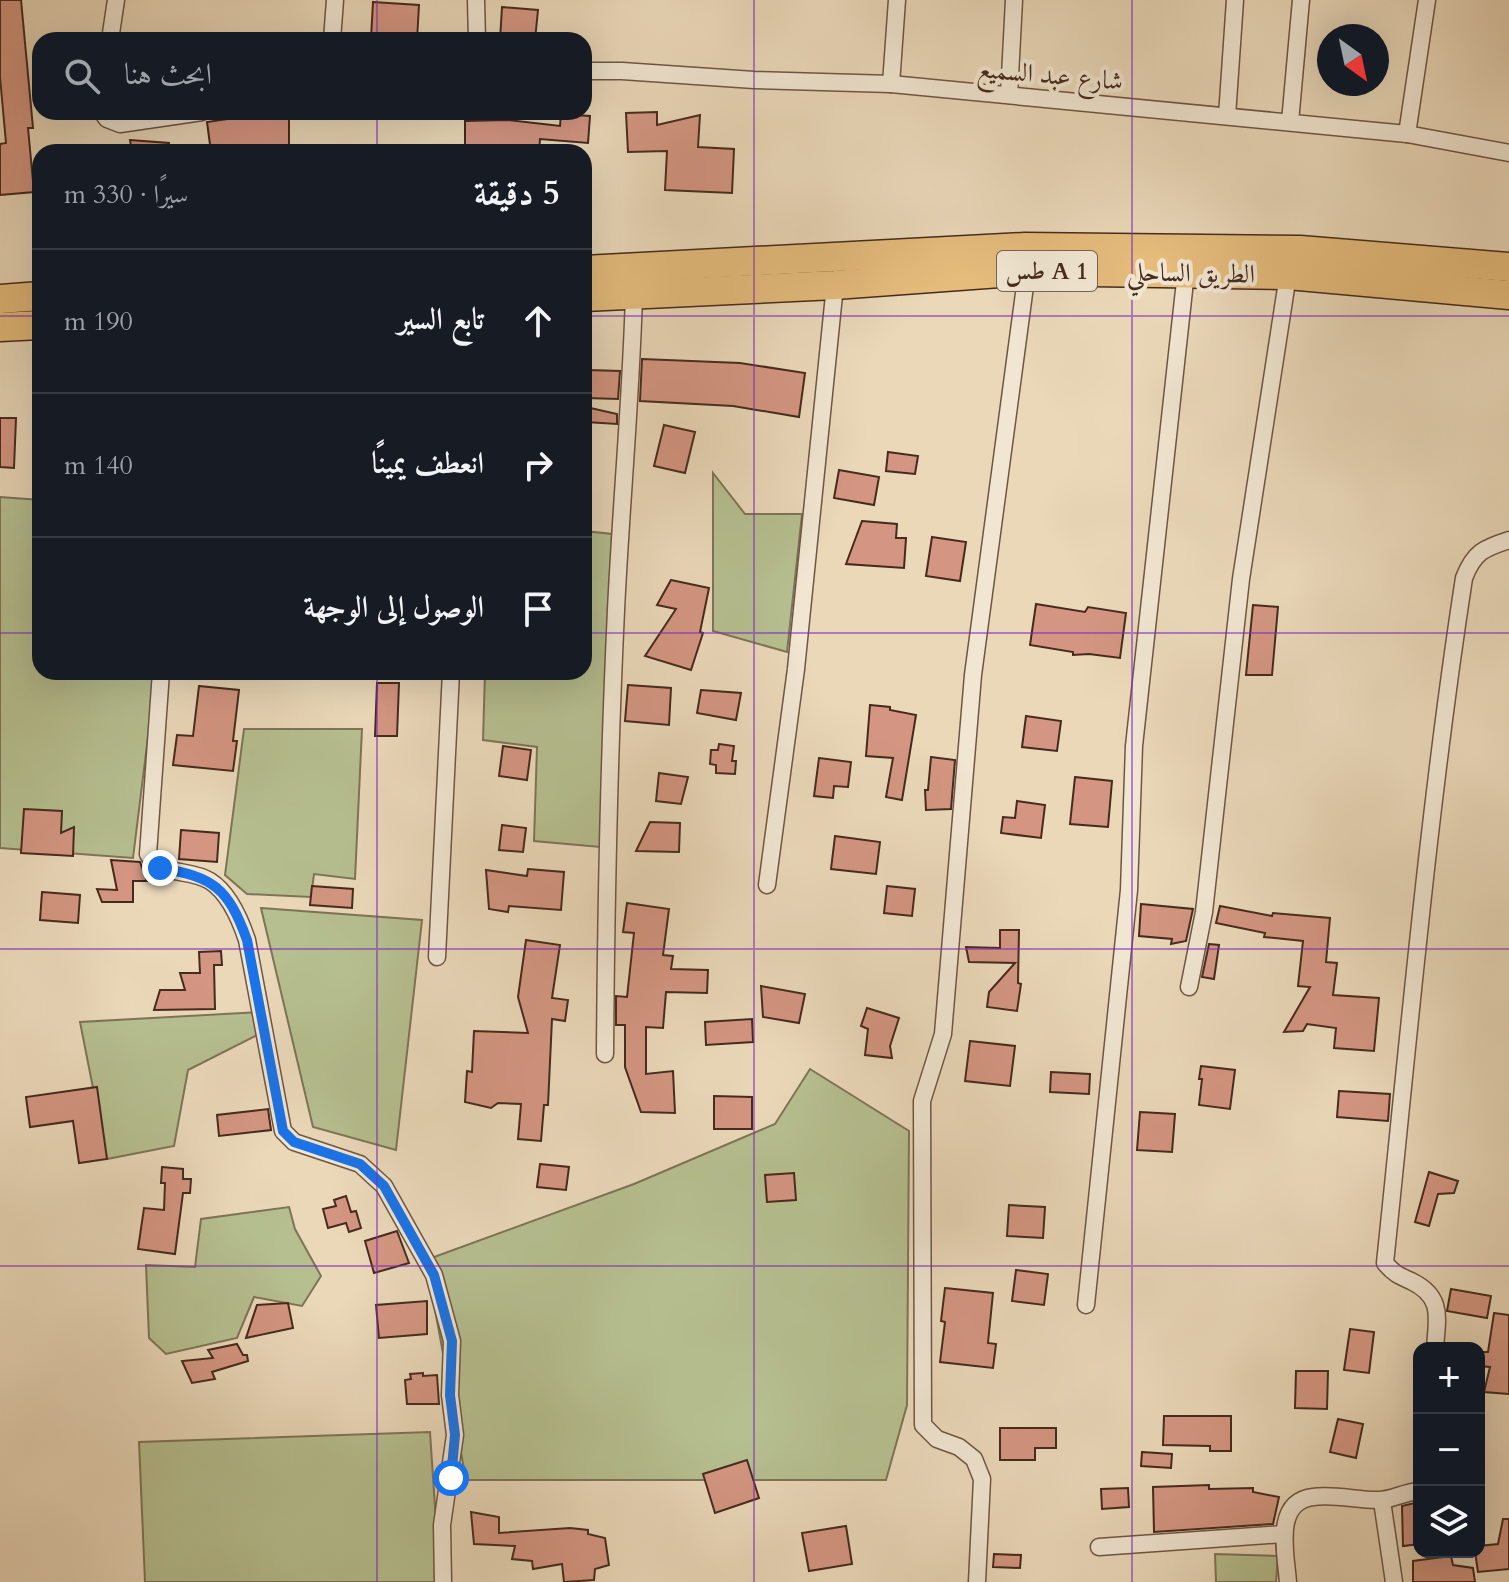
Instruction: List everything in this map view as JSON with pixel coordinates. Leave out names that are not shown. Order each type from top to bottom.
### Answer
[{"type":"highway","name":"الطريق الساحلي","points":[[592,270],[1025,247],[1300,250],[1509,267]]},
{"type":"highway","name":"الطريق الساحلي","points":[[592,297],[835,285],[1027,271],[1288,275],[1509,295]]},
{"type":"highway","points":[[0,299],[32,297]]},
{"type":"highway","points":[[0,327],[32,325]]},
{"type":"street","points":[[111,32],[116,0]]},
{"type":"street","points":[[333,32],[335,0]]},
{"type":"street","points":[[476,0],[477,32]]},
{"type":"street","points":[[891,84],[897,0]]},
{"type":"street","points":[[1009,95],[1014,0]]},
{"type":"street","points":[[1227,116],[1235,0]]},
{"type":"street","points":[[1290,122],[1301,0]]},
{"type":"street","points":[[1407,134],[1427,0]]},
{"type":"street","name":"شارع عبد السميع","points":[[592,71],[891,84],[1407,134],[1509,153]]},
{"type":"street","points":[[110,120],[120,124],[147,120]]},
{"type":"street","points":[[977,1582],[982,1479],[974,1459],[959,1447],[937,1439],[923,1425],[922,1101],[943,1034],[973,675],[1027,271]]},
{"type":"street","points":[[1086,1305],[1129,890],[1134,746],[1186,272]]},
{"type":"street","points":[[1189,987],[1204,912],[1241,579],[1288,275]]},
{"type":"street","points":[[767,885],[796,669],[835,285]]},
{"type":"street","points":[[605,1054],[610,762],[634,294]]},
{"type":"street","points":[[1435,1342],[1437,1307],[1430,1294],[1414,1282],[1395,1275],[1385,1263],[1425,862],[1442,719],[1464,578],[1471,560],[1485,548],[1509,540]]},
{"type":"street","points":[[160,680],[148,854],[160,868],[209,880],[231,904],[241,922],[283,1131],[294,1142],[360,1164],[384,1186],[434,1275],[452,1341],[450,1395],[455,1435],[442,1525],[443,1582]]},
{"type":"street","points":[[437,957],[451,680]]},
{"type":"street","points":[[1288,1582],[1284,1534],[1287,1514],[1295,1504],[1312,1496],[1382,1501],[1402,1492],[1413,1491]]},
{"type":"street","points":[[1382,1501],[1394,1582]]},
{"type":"street","points":[[1099,1547],[1284,1534]]},
{"type":"green space","points":[[713,473],[745,514],[802,514],[787,652],[713,631]]},
{"type":"green space","points":[[0,497],[32,499],[32,680],[155,680],[133,858],[0,848]]},
{"type":"green space","points":[[592,532],[612,534],[600,847],[534,841],[537,747],[483,740],[485,680],[592,680]]},
{"type":"green space","points":[[244,729],[362,729],[355,879],[314,874],[311,897],[247,894],[225,875]]},
{"type":"green space","points":[[261,908],[422,920],[396,1150],[313,1127]]},
{"type":"green space","points":[[260,1012],[257,1035],[188,1070],[174,1146],[107,1159],[80,1022]]},
{"type":"green space","points":[[810,1069],[909,1131],[907,1405],[886,1480],[466,1480],[426,1260],[634,1184],[775,1124]]},
{"type":"green space","points":[[289,1207],[295,1229],[321,1276],[302,1306],[254,1297],[237,1338],[166,1354],[149,1338],[146,1265],[195,1267],[201,1219]]},
{"type":"green space","points":[[430,1432],[440,1582],[145,1582],[139,1442]]},
{"type":"green space","points":[[1215,1554],[1278,1556],[1276,1582],[1216,1582]]},
{"type":"building","points":[[0,0],[21,0],[33,128],[28,128],[32,192],[0,195],[0,144],[6,143],[0,77]]},
{"type":"building","points":[[373,2],[419,5],[417,32],[371,32]]},
{"type":"building","points":[[502,7],[538,10],[536,32],[500,32]]},
{"type":"building","points":[[657,112],[657,125],[700,115],[698,147],[734,149],[732,193],[665,190],[667,151],[628,152],[626,113]]},
{"type":"building","points":[[289,120],[289,144],[210,144],[207,122]]},
{"type":"building","points":[[507,120],[560,126],[560,120],[590,120],[588,143],[540,139],[540,144],[465,144],[465,121]]},
{"type":"building","points":[[130,140],[169,143],[169,144],[131,144]]},
{"type":"building","points":[[642,359],[740,363],[805,373],[799,417],[733,406],[640,401]]},
{"type":"building","points":[[592,370],[620,371],[618,399],[592,398]]},
{"type":"building","points":[[592,408],[617,414],[617,424],[592,422]]},
{"type":"building","points":[[0,418],[16,418],[14,468],[0,467]]},
{"type":"building","points":[[664,425],[695,432],[685,473],[654,466]]},
{"type":"building","points":[[888,452],[918,456],[915,474],[886,471]]},
{"type":"building","points":[[839,470],[879,477],[874,505],[834,498]]},
{"type":"building","points":[[862,521],[897,524],[896,538],[906,538],[904,568],[846,564]]},
{"type":"building","points":[[932,537],[966,542],[960,581],[926,576]]},
{"type":"building","points":[[671,580],[709,588],[700,632],[703,633],[691,670],[645,656],[676,609],[657,605]]},
{"type":"building","points":[[1036,604],[1085,612],[1088,607],[1126,613],[1120,658],[1073,655],[1073,652],[1030,645]]},
{"type":"building","points":[[1253,605],[1278,607],[1272,675],[1246,675]]},
{"type":"building","points":[[377,683],[399,683],[397,736],[375,736]]},
{"type":"building","points":[[628,685],[671,688],[669,725],[625,721]]},
{"type":"building","points":[[199,686],[239,690],[233,771],[173,765],[177,735],[193,736]]},
{"type":"building","points":[[701,690],[741,693],[736,720],[697,713]]},
{"type":"building","points":[[870,705],[916,715],[902,800],[886,797],[893,758],[866,756]]},
{"type":"building","points":[[1026,716],[1061,721],[1057,751],[1022,747]]},
{"type":"building","points":[[719,744],[734,746],[732,761],[736,761],[735,774],[716,773],[716,765],[710,764],[711,750],[718,750]]},
{"type":"building","points":[[503,746],[531,750],[527,780],[499,776]]},
{"type":"building","points":[[931,757],[955,760],[951,809],[926,810],[925,790],[928,790]]},
{"type":"building","points":[[819,758],[851,762],[848,787],[834,786],[833,798],[814,796]]},
{"type":"building","points":[[659,773],[688,777],[681,804],[656,801]]},
{"type":"building","points":[[1075,777],[1112,781],[1108,827],[1070,824]]},
{"type":"building","points":[[1017,801],[1045,805],[1041,838],[1001,833],[1003,817],[1015,818]]},
{"type":"building","points":[[24,809],[62,811],[61,833],[74,827],[73,856],[21,853]]},
{"type":"building","points":[[650,822],[680,823],[679,852],[636,851]]},
{"type":"building","points":[[502,825],[526,828],[523,852],[499,850]]},
{"type":"building","points":[[181,830],[219,833],[217,862],[179,859]]},
{"type":"building","points":[[835,836],[880,842],[876,874],[831,869]]},
{"type":"building","points":[[111,860],[140,862],[147,881],[133,881],[133,902],[102,902],[97,889],[117,890]]},
{"type":"building","points":[[528,869],[564,872],[561,910],[509,906],[508,912],[489,909],[486,870],[527,876]]},
{"type":"building","points":[[312,886],[353,889],[352,908],[310,905]]},
{"type":"building","points":[[887,886],[915,889],[912,916],[884,913]]},
{"type":"building","points":[[42,892],[80,895],[78,923],[40,920]]},
{"type":"building","points":[[627,903],[669,909],[663,955],[673,956],[671,969],[708,970],[707,993],[666,992],[663,1028],[646,1027],[646,1074],[673,1071],[675,1113],[641,1112],[625,1067],[625,1025],[616,1025],[616,996],[627,997],[634,933],[623,932]]},
{"type":"building","points":[[1141,904],[1193,909],[1186,941],[1171,944],[1172,939],[1139,936]]},
{"type":"building","points":[[1220,906],[1272,916],[1273,913],[1330,918],[1326,962],[1337,963],[1333,995],[1379,998],[1374,1051],[1334,1048],[1336,1028],[1307,1024],[1303,1031],[1284,1032],[1310,987],[1298,986],[1303,941],[1264,937],[1265,933],[1216,923]]},
{"type":"building","points":[[1000,930],[1019,930],[1018,983],[1021,984],[1017,1011],[987,1007],[989,992],[1015,963],[969,962],[966,947],[1000,948]]},
{"type":"building","points":[[526,940],[560,945],[552,998],[568,1000],[565,1021],[552,1019],[548,1105],[544,1105],[541,1141],[518,1139],[521,1104],[498,1103],[491,1108],[465,1102],[467,1071],[472,1072],[474,1031],[528,1033],[518,997]]},
{"type":"building","points":[[1209,944],[1219,945],[1214,979],[1202,977]]},
{"type":"building","points":[[221,951],[222,965],[214,965],[215,1009],[154,1010],[160,990],[185,990],[180,973],[200,973],[199,952]]},
{"type":"building","points":[[761,986],[805,994],[799,1023],[763,1017]]},
{"type":"building","points":[[867,1008],[899,1018],[890,1046],[892,1058],[865,1055],[868,1029],[861,1026]]},
{"type":"building","points":[[752,1019],[753,1042],[706,1045],[705,1022]]},
{"type":"building","points":[[970,1041],[1015,1046],[1010,1086],[965,1081]]},
{"type":"building","points":[[1201,1066],[1235,1070],[1230,1109],[1199,1105]]},
{"type":"building","points":[[1051,1072],[1090,1074],[1089,1094],[1050,1092]]},
{"type":"building","points":[[97,1087],[107,1159],[79,1163],[73,1121],[30,1127],[26,1097]]},
{"type":"building","points":[[1339,1091],[1390,1094],[1388,1121],[1337,1117]]},
{"type":"building","points":[[714,1096],[752,1097],[752,1129],[714,1129]]},
{"type":"building","points":[[268,1109],[271,1130],[219,1136],[217,1115]]},
{"type":"building","points":[[1140,1112],[1175,1114],[1172,1152],[1137,1150]]},
{"type":"building","points":[[540,1164],[569,1167],[566,1190],[537,1187]]},
{"type":"building","points":[[162,1167],[183,1169],[183,1179],[191,1179],[190,1193],[183,1193],[175,1254],[138,1249],[144,1208],[164,1210]]},
{"type":"building","points":[[1429,1172],[1458,1181],[1454,1193],[1438,1194],[1429,1226],[1415,1222]]},
{"type":"building","points":[[794,1173],[796,1200],[767,1202],[765,1175]]},
{"type":"building","points":[[346,1196],[351,1212],[356,1211],[361,1228],[349,1232],[346,1223],[328,1228],[323,1209],[336,1206],[334,1200]]},
{"type":"building","points":[[1009,1205],[1045,1207],[1043,1238],[1007,1236]]},
{"type":"building","points":[[397,1231],[409,1263],[374,1273],[365,1241]]},
{"type":"building","points":[[1016,1270],[1048,1274],[1044,1305],[1012,1301]]},
{"type":"building","points":[[945,1288],[993,1293],[988,1343],[996,1344],[993,1368],[940,1362]]},
{"type":"building","points":[[1451,1289],[1491,1296],[1487,1318],[1447,1311]]},
{"type":"building","points":[[427,1301],[427,1334],[379,1338],[376,1305]]},
{"type":"building","points":[[288,1303],[293,1328],[246,1338],[257,1305]]},
{"type":"building","points":[[1494,1313],[1509,1315],[1509,1394],[1485,1392],[1490,1367],[1485,1367],[1485,1352],[1488,1352]]},
{"type":"building","points":[[1350,1329],[1374,1332],[1369,1373],[1344,1370]]},
{"type":"building","points":[[237,1344],[243,1355],[247,1355],[248,1361],[212,1372],[215,1379],[192,1383],[182,1361],[213,1358],[208,1350]]},
{"type":"building","points":[[1296,1371],[1328,1371],[1327,1409],[1295,1408]]},
{"type":"building","points":[[423,1373],[423,1376],[437,1375],[439,1404],[407,1404],[405,1380],[411,1379],[410,1374]]},
{"type":"building","points":[[1164,1416],[1231,1416],[1231,1451],[1210,1451],[1210,1446],[1163,1445]]},
{"type":"building","points":[[1338,1419],[1363,1424],[1356,1458],[1330,1452]]},
{"type":"building","points":[[1000,1428],[1056,1428],[1056,1448],[1035,1448],[1035,1460],[1000,1460]]},
{"type":"building","points":[[1142,1452],[1172,1454],[1171,1468],[1141,1466]]},
{"type":"building","points":[[747,1460],[759,1498],[715,1513],[703,1474]]},
{"type":"building","points":[[1209,1485],[1209,1489],[1253,1488],[1253,1492],[1279,1497],[1273,1524],[1154,1532],[1153,1487]]},
{"type":"building","points":[[1128,1488],[1129,1507],[1102,1509],[1101,1489]]},
{"type":"building","points":[[1413,1503],[1413,1545],[1403,1546],[1402,1506]]},
{"type":"building","points":[[471,1512],[499,1517],[499,1533],[570,1528],[588,1530],[588,1534],[605,1538],[609,1565],[595,1569],[594,1580],[564,1582],[562,1564],[533,1569],[532,1561],[512,1559],[515,1546],[474,1544]]},
{"type":"building","points":[[1503,1519],[1509,1519],[1509,1569],[1478,1572],[1476,1558],[1485,1558],[1485,1545],[1498,1544]]},
{"type":"building","points":[[846,1526],[852,1564],[809,1571],[802,1533]]},
{"type":"building","points":[[994,1554],[1021,1555],[1020,1568],[993,1567]]},
{"type":"building","points":[[1451,1558],[1453,1565],[1473,1568],[1475,1582],[1413,1582],[1413,1561]]},
{"type":"route","points":[[160,868],[209,880],[231,904],[241,922],[283,1131],[294,1142],[360,1164],[384,1186],[434,1275],[452,1341],[450,1395],[455,1435],[451,1478]]}]
